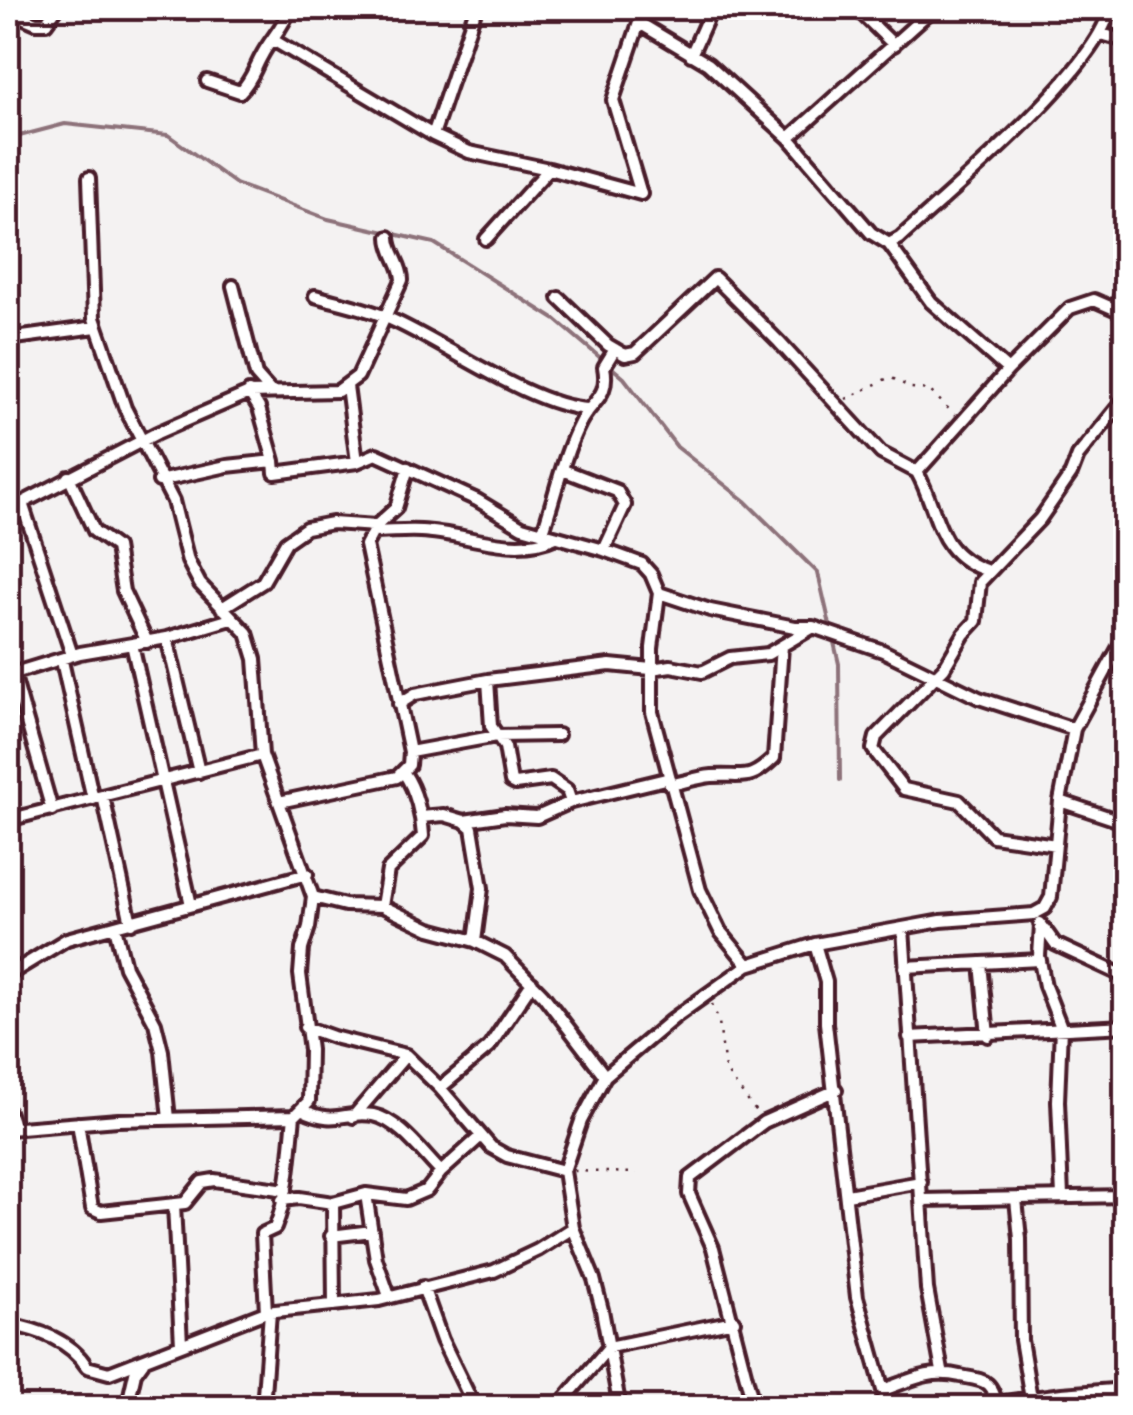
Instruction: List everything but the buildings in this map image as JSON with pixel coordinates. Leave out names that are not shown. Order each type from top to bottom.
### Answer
[{"type":"street","points":[[8,11],[36,23],[46,23],[57,8]]},
{"type":"street","points":[[207,80],[240,92],[249,83],[290,8]]},
{"type":"street","points":[[432,135],[476,8]]},
{"type":"street","points":[[273,40],[432,135],[468,152],[642,194],[613,100],[644,8]]},
{"type":"street","points":[[691,54],[712,8]]},
{"type":"street","points":[[856,8],[894,44]]},
{"type":"street","points":[[789,138],[934,8]]},
{"type":"street","points":[[889,244],[1006,141],[1101,34],[1110,8]]},
{"type":"street","points":[[640,24],[708,64],[789,138],[858,219],[889,244],[931,302],[1008,370]]},
{"type":"street","points":[[1101,34],[1126,41]]},
{"type":"street","points":[[486,239],[549,170]]},
{"type":"street","points":[[89,178],[96,327],[140,442],[173,501],[188,560],[200,584],[246,633],[255,659],[262,756],[313,897],[301,961],[310,1050],[309,1101],[298,1113],[275,1228],[262,1234],[268,1312],[262,1408]]},
{"type":"street","points":[[8,507],[249,393],[321,394],[347,386],[358,376],[402,280],[389,237]]},
{"type":"street","points":[[558,298],[625,355],[635,353],[715,278],[881,453],[917,472],[932,498],[948,547],[966,564],[988,572]]},
{"type":"street","points":[[917,472],[1008,370],[1070,308],[1094,300],[1120,311],[1126,280]]},
{"type":"street","points":[[233,286],[256,375],[271,392]]},
{"type":"street","points":[[315,296],[387,317],[541,397],[573,408],[596,405],[606,378],[604,367],[616,349]]},
{"type":"street","points":[[8,339],[96,327]]},
{"type":"street","points":[[249,393],[256,375]]},
{"type":"street","points":[[347,386],[357,462]]},
{"type":"street","points":[[249,393],[259,408],[275,474],[357,462],[376,454],[477,500],[522,527],[604,550],[642,564],[652,574],[659,593],[651,669],[652,712],[700,890],[720,931],[748,965]]},
{"type":"street","points":[[1056,845],[993,836],[959,801],[904,789],[873,749],[876,737],[936,678],[976,621],[980,582],[1040,519],[1071,474],[1078,456],[1126,397]]},
{"type":"street","points":[[573,408],[578,426]]},
{"type":"street","points":[[543,531],[578,426],[588,409]]},
{"type":"street","points":[[160,480],[274,461]]},
{"type":"street","points":[[279,802],[404,773],[409,766],[410,752],[366,545],[374,529],[396,508],[408,468]]},
{"type":"street","points":[[563,470],[617,490],[623,497],[625,505],[604,550]]},
{"type":"street","points":[[69,477],[94,531],[116,547],[123,592],[147,642]]},
{"type":"street","points":[[22,503],[67,658],[131,923]]},
{"type":"street","points":[[222,608],[263,582],[286,542],[306,528],[332,523],[421,530],[515,546],[537,546],[556,537]]},
{"type":"street","points":[[659,593],[710,610],[813,628],[883,651],[978,698],[1074,729]]},
{"type":"street","points":[[52,810],[10,674],[231,619]]},
{"type":"street","points":[[399,704],[415,694],[488,680],[610,664],[708,671],[730,658],[768,654],[813,628]]},
{"type":"street","points":[[620,1408],[594,1278],[573,1228],[564,1171],[581,1121],[605,1076],[748,965],[815,944],[941,921],[1034,914],[1045,908],[1051,897],[1060,802],[1074,729],[1126,634]]},
{"type":"street","points":[[167,638],[198,772]]},
{"type":"street","points":[[132,644],[191,906]]},
{"type":"street","points":[[421,817],[444,815],[464,821],[506,816],[523,819],[538,817],[571,802],[670,782],[711,776],[746,778],[774,758],[782,646]]},
{"type":"street","points":[[488,680],[492,726],[505,747],[511,782],[551,780],[567,790],[571,802]]},
{"type":"street","points":[[410,752],[497,736],[558,735]]},
{"type":"street","points":[[8,820],[262,756]]},
{"type":"street","points":[[382,906],[388,870],[423,836],[421,817],[404,773]]},
{"type":"street","points":[[1060,802],[1126,823]]},
{"type":"street","points":[[464,821],[472,828],[482,888],[475,940]]},
{"type":"street","points":[[8,975],[67,940],[307,874]]},
{"type":"street","points":[[313,897],[346,905],[382,906],[430,929],[475,940],[504,956],[532,983],[605,1076]]},
{"type":"street","points":[[1034,914],[1054,944],[1126,978]]},
{"type":"street","points":[[1041,925],[1040,960],[1060,1027],[1062,1198]]},
{"type":"street","points":[[115,927],[125,967],[155,1023],[169,1119]]},
{"type":"street","points":[[903,928],[927,1289],[942,1371]]},
{"type":"street","points":[[815,944],[826,982],[826,1022],[857,1297],[888,1408]]},
{"type":"street","points":[[905,967],[1040,960]]},
{"type":"street","points":[[982,963],[988,1036]]},
{"type":"street","points":[[440,1088],[488,1046],[532,983]]},
{"type":"street","points":[[909,1037],[988,1036],[1060,1027],[1126,1026]]},
{"type":"street","points":[[305,1027],[406,1055],[490,1147],[507,1156],[564,1171]]},
{"type":"street","points":[[310,1050],[325,1035]]},
{"type":"street","points":[[352,1118],[406,1055]]},
{"type":"street","points":[[754,1408],[709,1237],[689,1194],[690,1178],[764,1122],[836,1090]]},
{"type":"street","points":[[8,1110],[10,1129],[298,1113],[318,1118],[372,1115],[391,1124],[442,1172]]},
{"type":"street","points":[[1126,1122],[1126,1146]]},
{"type":"street","points":[[78,1123],[92,1208],[101,1212],[185,1203],[202,1182],[214,1180],[333,1203],[366,1194],[406,1199],[427,1190],[480,1136]]},
{"type":"street","points":[[847,1195],[921,1182]]},
{"type":"street","points":[[366,1194],[376,1260],[389,1296]]},
{"type":"street","points":[[922,1200],[1126,1196]]},
{"type":"street","points":[[1016,1199],[1020,1340],[1031,1399]]},
{"type":"street","points":[[333,1203],[334,1306]]},
{"type":"street","points":[[174,1205],[181,1344]]},
{"type":"street","points":[[8,1324],[51,1336],[77,1352],[87,1367],[96,1372],[131,1370],[181,1344],[268,1312],[334,1306],[494,1271],[573,1228]]},
{"type":"street","points":[[332,1236],[372,1231]]},
{"type":"street","points":[[423,1287],[442,1340],[475,1408]]},
{"type":"street","points":[[557,1408],[609,1347],[734,1321]]},
{"type":"street","points":[[128,1408],[131,1370]]},
{"type":"street","points":[[883,1390],[942,1371],[984,1380],[998,1406],[1126,1389]]},
{"type":"path","points":[[836,403],[890,377],[911,388],[929,390],[944,408],[962,420]]},
{"type":"path","points":[[708,993],[719,1022],[725,1070],[764,1122]]},
{"type":"path","points":[[564,1171],[637,1173]]},
{"type":"waterway","points":[[8,139],[65,124],[168,135],[236,184],[328,219],[434,243],[556,320],[624,378],[677,447],[745,501],[818,573],[839,664],[840,780]]}]
